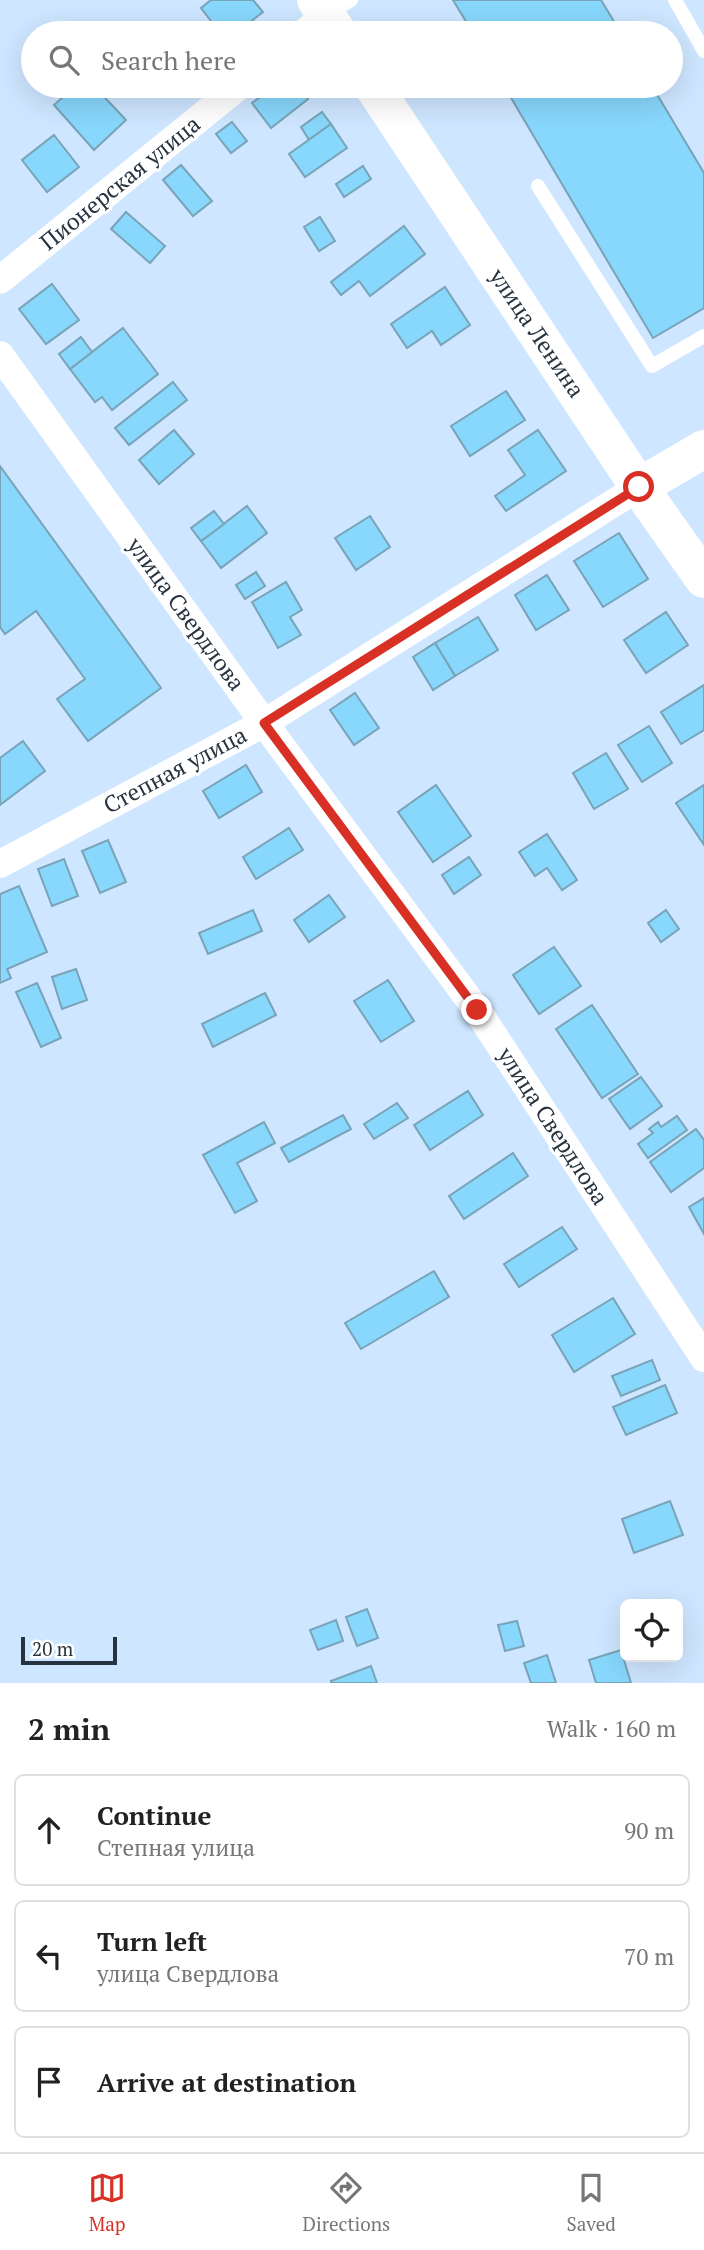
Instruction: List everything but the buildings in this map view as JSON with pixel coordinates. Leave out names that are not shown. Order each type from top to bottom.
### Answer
[{"type":"street","name":"Пионерская улица","points":[[0,280],[224,98]]},
{"type":"street","name":"улица Ленина","points":[[381,98],[639,487],[704,579]]},
{"type":"street","name":"улица Свердлова","points":[[0,355],[264,723],[477,1010],[704,1358]]},
{"type":"street","name":"Степная улица","points":[[0,864],[264,723],[639,487],[704,449]]},
{"type":"lane","points":[[674,0],[704,51]]},
{"type":"lane","points":[[538,186],[652,366],[704,336]]},
{"type":"route","points":[[477,1010],[264,723],[639,487]]}]
